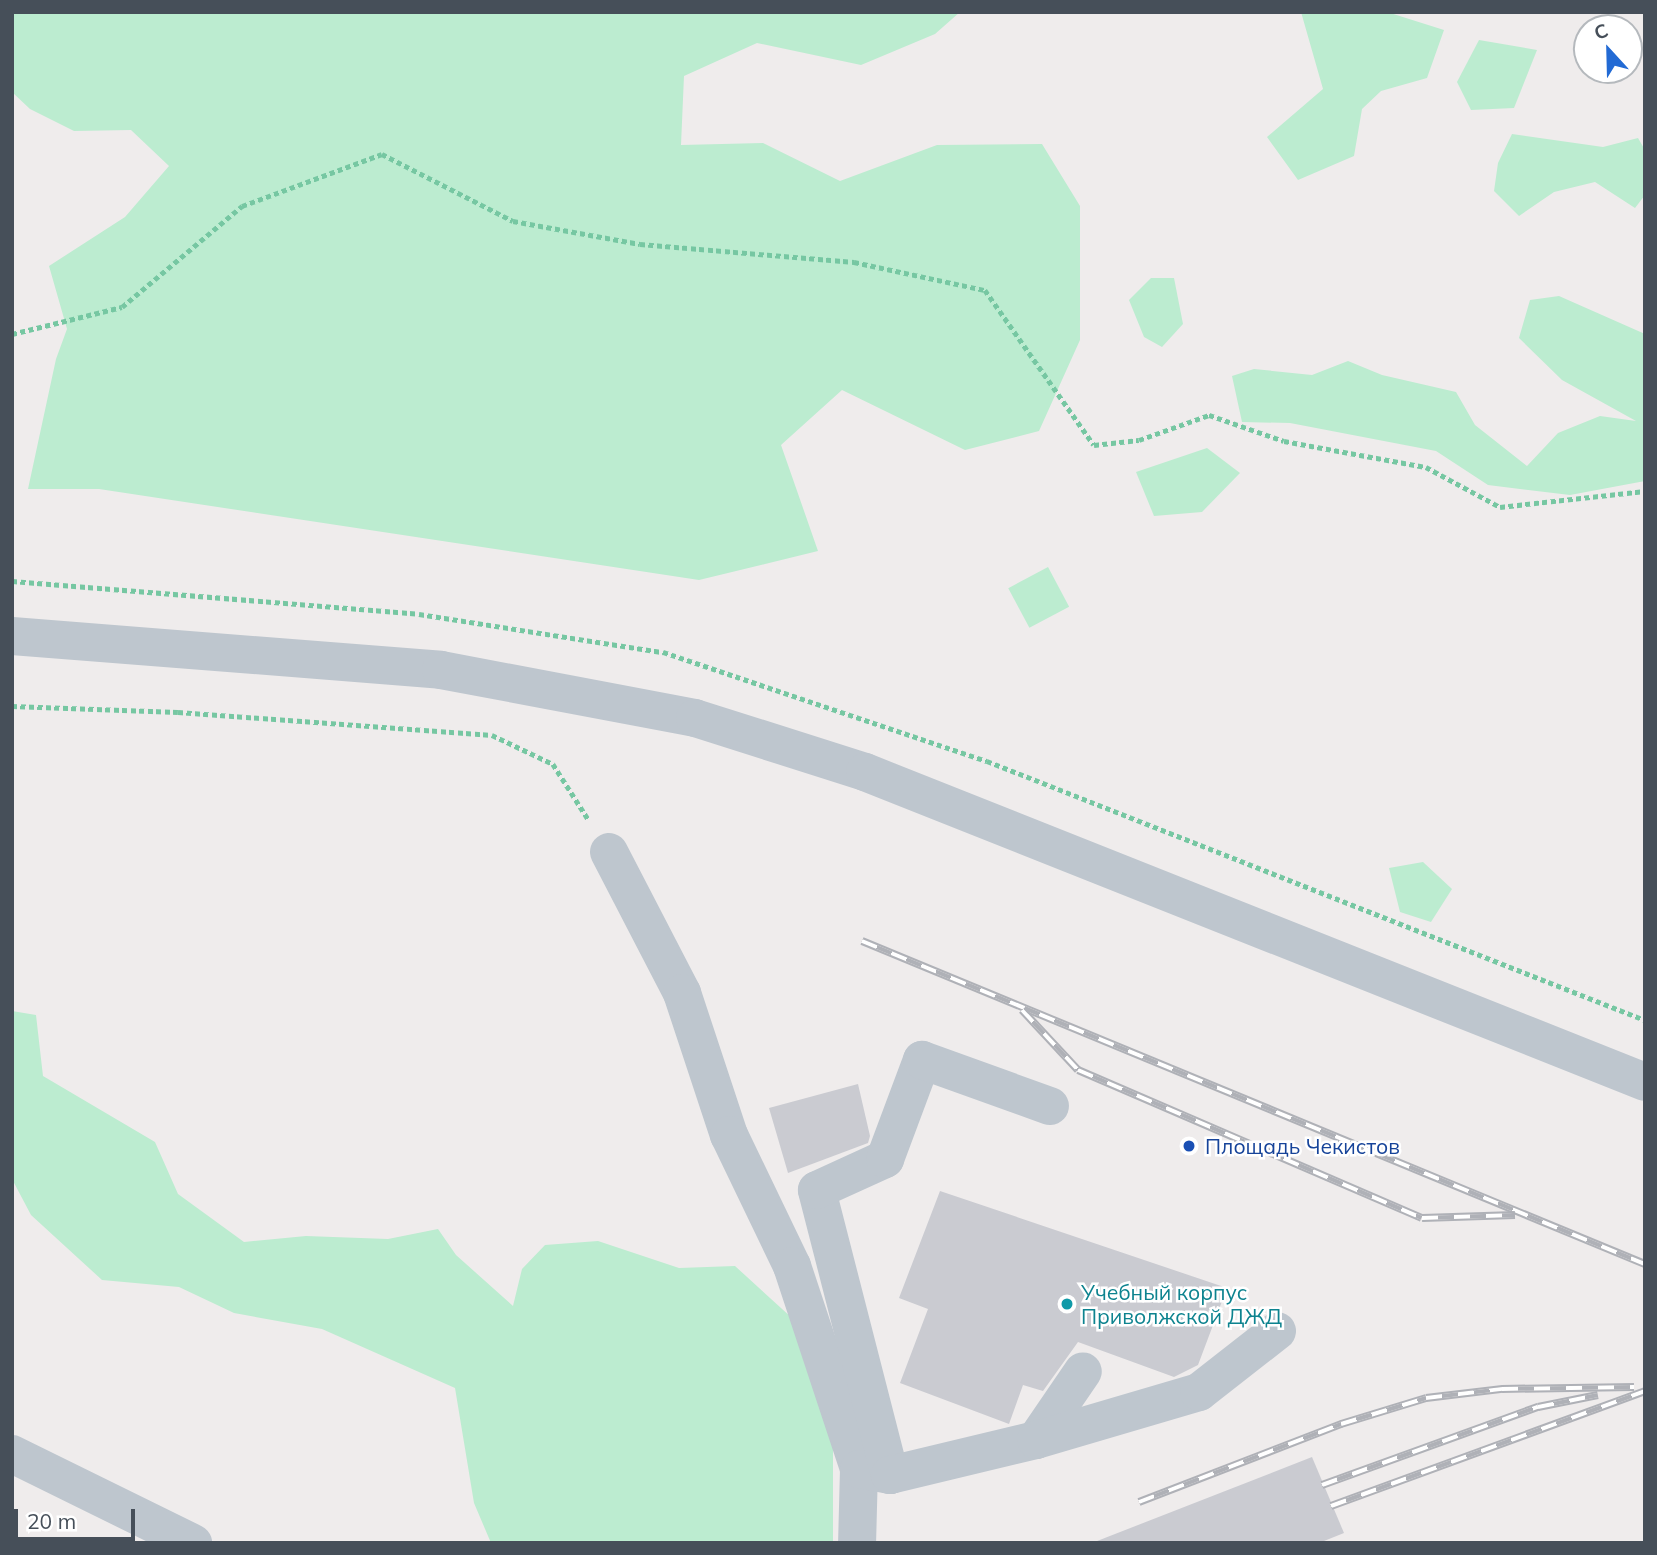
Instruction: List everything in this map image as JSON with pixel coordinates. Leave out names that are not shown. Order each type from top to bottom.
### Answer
[{"type":"street","points":[[12,636],[441,670],[695,718],[865,772],[1645,1082]]},
{"type":"street","points":[[610,852],[682,993],[729,1135],[792,1266],[874,1472]]},
{"type":"street","points":[[863,1542],[874,1472],[817,1190],[885,1159],[922,1060],[1050,1105]]},
{"type":"street","points":[[874,1472],[1036,1440],[1199,1392],[1277,1331]]},
{"type":"street","points":[[1036,1440],[1083,1371]]},
{"type":"street","points":[[12,1454],[193,1543]]},
{"type":"path","points":[[12,334],[122,307],[242,206],[382,154],[513,221],[640,244],[854,262],[985,290],[1094,445],[1139,440],[1209,415],[1284,441],[1426,467],[1500,507],[1645,491]]},
{"type":"path","points":[[12,706],[177,712],[492,735],[553,764],[610,852]]},
{"type":"green space","points":[[12,12],[960,12],[935,34],[861,65],[757,43],[684,76],[681,145],[763,143],[840,181],[937,145],[1042,144],[1080,206],[1080,340],[1039,431],[965,450],[842,390],[781,445],[818,551],[699,580],[99,489],[28,489],[56,359],[67,329],[49,266],[125,217],[169,166],[131,130],[74,131],[30,109],[12,92]]},
{"type":"green space","points":[[1301,12],[1387,12],[1444,30],[1427,78],[1381,91],[1362,109],[1354,156],[1298,180],[1267,137],[1323,89]]},
{"type":"green space","points":[[1479,40],[1537,50],[1514,108],[1471,110],[1457,82]]},
{"type":"green space","points":[[1512,134],[1603,147],[1638,138],[1645,150],[1645,195],[1635,208],[1595,182],[1554,192],[1519,216],[1494,191],[1498,163]]},
{"type":"green space","points":[[1151,278],[1174,278],[1183,324],[1162,347],[1144,337],[1129,300]]},
{"type":"green space","points":[[1559,296],[1645,334],[1645,481],[1570,495],[1488,485],[1436,451],[1290,423],[1242,422],[1232,376],[1254,369],[1312,375],[1348,361],[1382,375],[1456,392],[1475,425],[1527,466],[1558,433],[1600,416],[1636,421],[1562,380],[1519,338],[1530,300]]},
{"type":"green space","points":[[1207,448],[1240,473],[1202,512],[1154,516],[1136,472]]},
{"type":"green space","points":[[1048,567],[1069,607],[1029,628],[1008,588]]},
{"type":"green space","points":[[1423,862],[1452,889],[1431,922],[1400,912],[1389,868]]},
{"type":"green space","points":[[12,1011],[36,1015],[43,1076],[155,1142],[178,1194],[244,1242],[306,1236],[388,1239],[438,1229],[456,1255],[513,1306],[522,1269],[545,1245],[598,1241],[679,1268],[735,1266],[792,1318],[833,1433],[833,1543],[491,1543],[474,1503],[455,1388],[322,1329],[234,1313],[179,1287],[102,1280],[31,1215],[12,1179]]},
{"type":"building","points":[[858,1084],[870,1136],[868,1143],[788,1173],[769,1108]]},
{"type":"building","name":"Учебный корпус Приволжской ДЖД","points":[[940,1191],[1227,1288],[1198,1365],[1174,1377],[1078,1342],[1043,1391],[1023,1385],[1009,1424],[900,1383],[928,1309],[899,1298]]},
{"type":"building","points":[[1312,1457],[1344,1533],[1319,1543],[1092,1543]]},
{"type":"railway","points":[[862,941],[1645,1264]]},
{"type":"railway","points":[[1022,1010],[1078,1070],[1422,1218],[1515,1215]]},
{"type":"railway","points":[[1139,1502],[1341,1424],[1426,1398],[1502,1389],[1634,1387]]},
{"type":"railway","points":[[1331,1506],[1645,1391]]},
{"type":"railway","points":[[1322,1485],[1538,1407],[1598,1395]]},
{"type":"place","name":"Площадь Чекистов","points":[[1189,1146]]},
{"type":"place","name":"Учебный корпус Приволжской ДЖД","points":[[1067,1304]]}]
